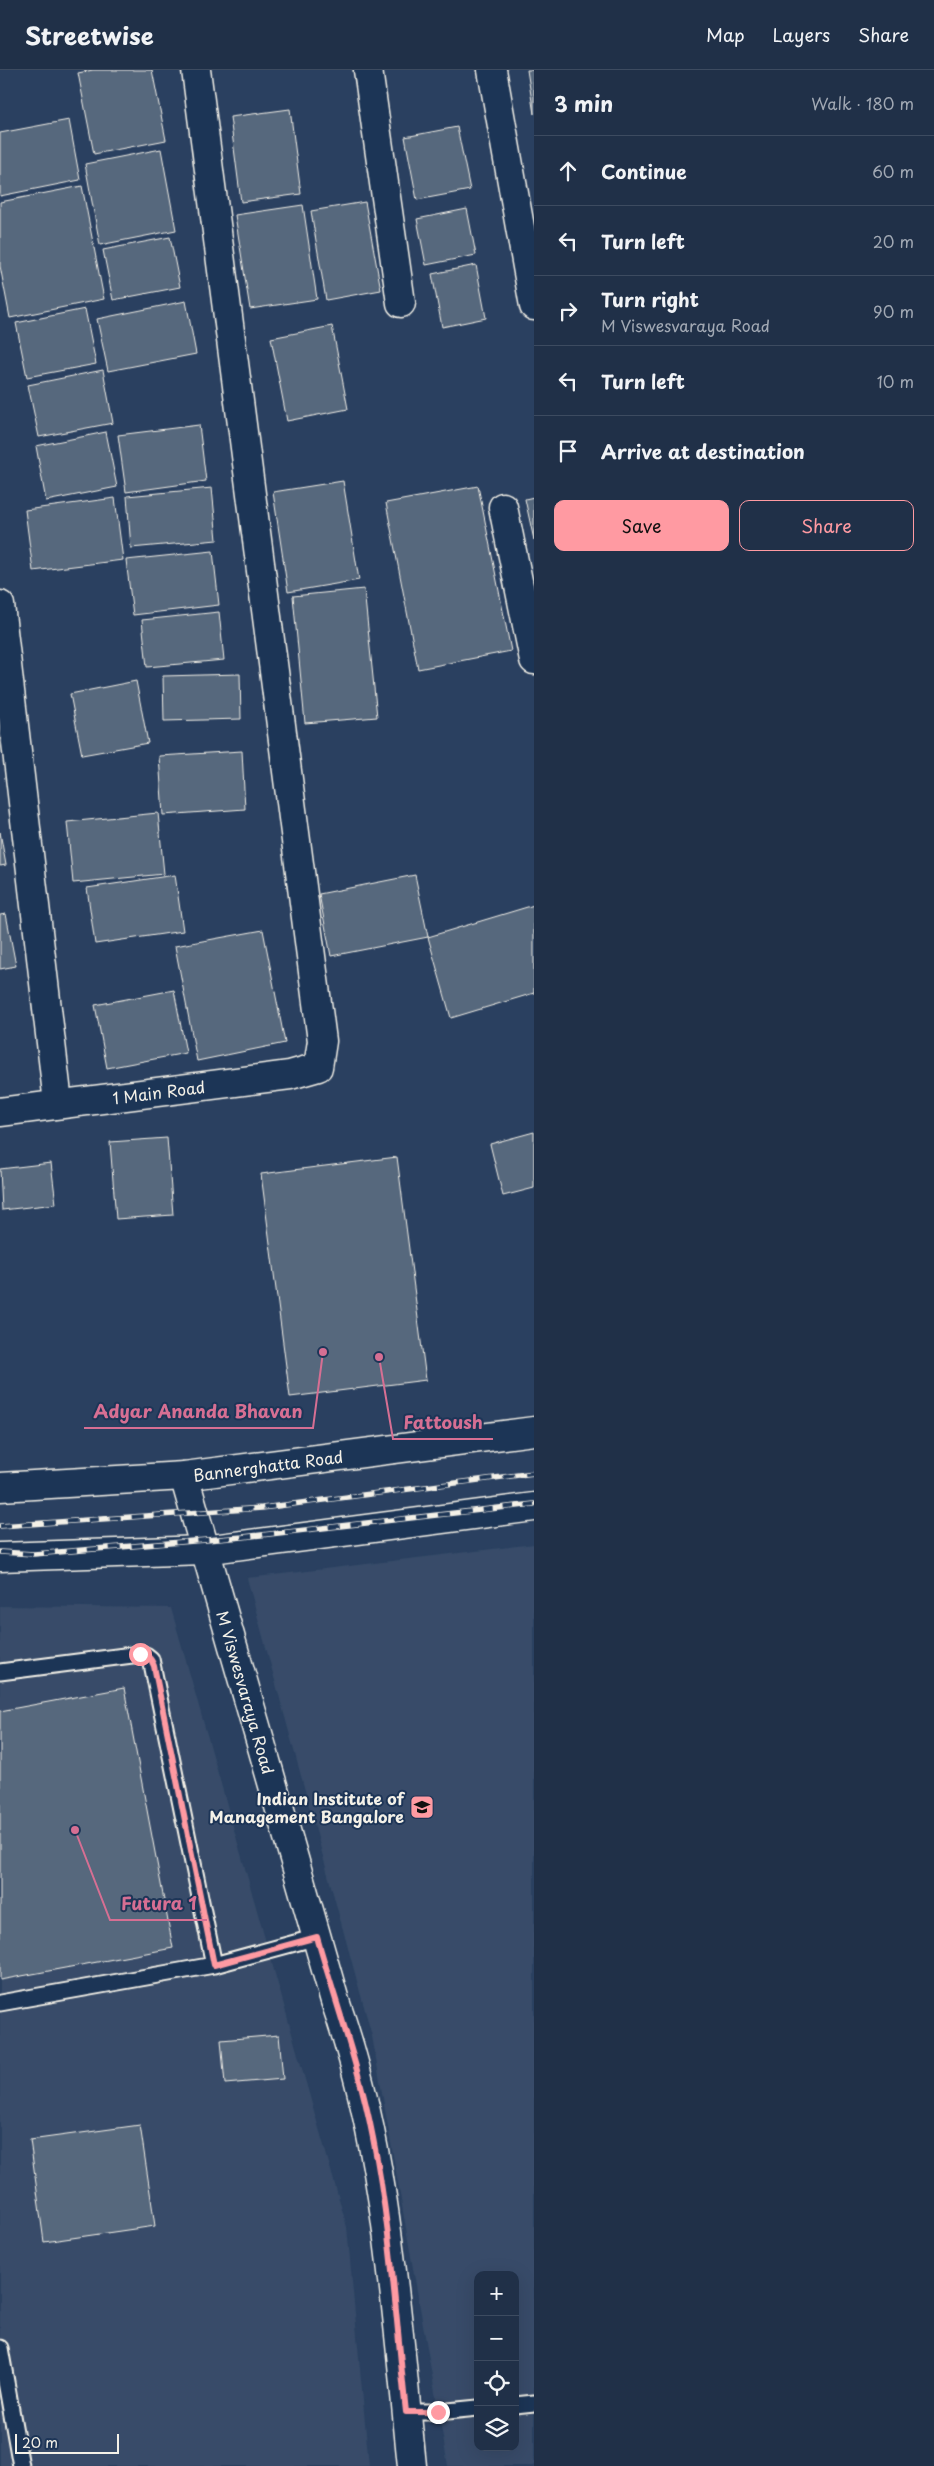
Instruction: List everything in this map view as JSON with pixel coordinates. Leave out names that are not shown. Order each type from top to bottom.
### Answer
[{"type":"street","name":"1 Main Road","points":[[0,1112],[58,1103],[290,1075],[318,1067],[322,1041],[196,70]]},
{"type":"street","points":[[368,70],[401,303]]},
{"type":"street","points":[[492,70],[534,306]]},
{"type":"street","points":[[502,507],[534,660]]},
{"type":"street","points":[[0,605],[58,1103]]},
{"type":"street","name":"Bannerghatta Road","points":[[0,1487],[184,1476],[534,1431]]},
{"type":"street","name":"M Viswesvaraya Road","points":[[184,1476],[317,1937],[358,2070],[373,2137],[384,2208],[412,2466]]},
{"type":"street","points":[[0,1557],[204,1550],[534,1508]]},
{"type":"lane","points":[[0,1672],[140,1654],[146,1655],[151,1659],[214,1965]]},
{"type":"lane","points":[[0,2003],[214,1965],[317,1937]]},
{"type":"lane","points":[[0,2348],[21,2466]]},
{"type":"lane","points":[[519,2405],[534,2403]]},
{"type":"lane","points":[[406,2412],[438,2412],[474,2408]]},
{"type":"shaded area","name":"Indian Institute of Management Bangalore","points":[[534,1544],[534,2466],[448,2466],[372,2036],[247,1578]]},
{"type":"shaded area","points":[[0,1606],[171,1608],[347,2227],[369,2466],[0,2466]]},
{"type":"building","points":[[93,70],[152,70],[166,140],[94,154],[78,73]]},
{"type":"building","points":[[527,70],[534,70],[534,114]]},
{"type":"building","points":[[290,109],[301,194],[241,202],[230,117]]},
{"type":"building","points":[[69,120],[80,180],[0,196],[0,133]]},
{"type":"building","points":[[457,127],[470,190],[417,200],[405,137]]},
{"type":"building","points":[[161,149],[176,230],[100,245],[85,164]]},
{"type":"building","points":[[82,186],[104,299],[10,318],[0,266],[0,202]]},
{"type":"building","points":[[365,202],[381,290],[326,300],[311,211]]},
{"type":"building","points":[[303,205],[317,299],[250,309],[235,215]]},
{"type":"building","points":[[467,209],[476,255],[426,265],[417,219]]},
{"type":"building","points":[[170,237],[180,287],[113,300],[103,250]]},
{"type":"building","points":[[476,265],[486,318],[442,327],[432,274]]},
{"type":"building","points":[[186,301],[196,354],[108,371],[97,319]]},
{"type":"building","points":[[85,309],[96,364],[27,377],[16,323]]},
{"type":"building","points":[[332,326],[348,409],[287,421],[271,338]]},
{"type":"building","points":[[103,370],[113,423],[39,437],[28,385]]},
{"type":"building","points":[[199,425],[206,481],[126,492],[118,435]]},
{"type":"building","points":[[106,432],[117,487],[46,501],[36,446]]},
{"type":"building","points":[[343,481],[359,580],[288,592],[273,492]]},
{"type":"building","points":[[478,486],[511,651],[418,669],[386,503]]},
{"type":"building","points":[[212,488],[217,540],[131,548],[127,496]]},
{"type":"building","points":[[534,497],[534,540],[525,499]]},
{"type":"building","points":[[115,498],[123,560],[33,571],[25,510]]},
{"type":"building","points":[[213,551],[219,605],[133,615],[126,560]]},
{"type":"building","points":[[364,589],[377,717],[305,723],[293,596]]},
{"type":"building","points":[[219,612],[224,660],[147,667],[142,620]]},
{"type":"building","points":[[240,674],[241,719],[164,721],[163,676]]},
{"type":"building","points":[[136,681],[148,743],[82,755],[70,694]]},
{"type":"building","points":[[242,751],[245,809],[163,815],[159,756]]},
{"type":"building","points":[[158,813],[164,874],[73,883],[67,822]]},
{"type":"building","points":[[0,832],[6,865],[0,866]]},
{"type":"building","points":[[175,875],[183,931],[95,944],[87,888]]},
{"type":"building","points":[[415,875],[428,937],[331,956],[319,894]]},
{"type":"building","points":[[534,905],[534,993],[451,1018],[428,937]]},
{"type":"building","points":[[6,914],[16,966],[0,969],[0,915]]},
{"type":"building","points":[[263,930],[285,1043],[197,1061],[175,946]]},
{"type":"building","points":[[174,990],[186,1053],[107,1068],[95,1005]]},
{"type":"building","points":[[534,1132],[534,1188],[503,1196],[490,1144]]},
{"type":"building","points":[[167,1138],[173,1215],[116,1219],[110,1142]]},
{"type":"building","points":[[397,1157],[426,1380],[290,1397],[261,1174]]},
{"type":"building","points":[[51,1163],[56,1204],[2,1210],[0,1169]]},
{"type":"building","points":[[124,1688],[173,1948],[0,1980],[0,1711]]},
{"type":"building","points":[[279,2035],[283,2079],[225,2084],[221,2040]]},
{"type":"building","points":[[140,2125],[155,2226],[44,2242],[30,2140]]},
{"type":"railway","points":[[0,1526],[262,1508],[534,1473]]},
{"type":"railway","points":[[0,1552],[34,1554],[243,1537],[534,1504]]},
{"type":"place","name":"Adyar Ananda Bhavan","points":[[323,1352]]},
{"type":"place","name":"Fattoush","points":[[379,1357]]},
{"type":"place","name":"Indian Institute of Management Bangalore","points":[[422,1807]]},
{"type":"place","name":"Futura 1","points":[[75,1830]]},
{"type":"route","points":[[140,1654],[146,1655],[151,1659],[154,1666],[214,1965],[317,1937],[335,2001],[358,2070],[373,2137],[384,2208],[406,2412],[438,2412]]}]
